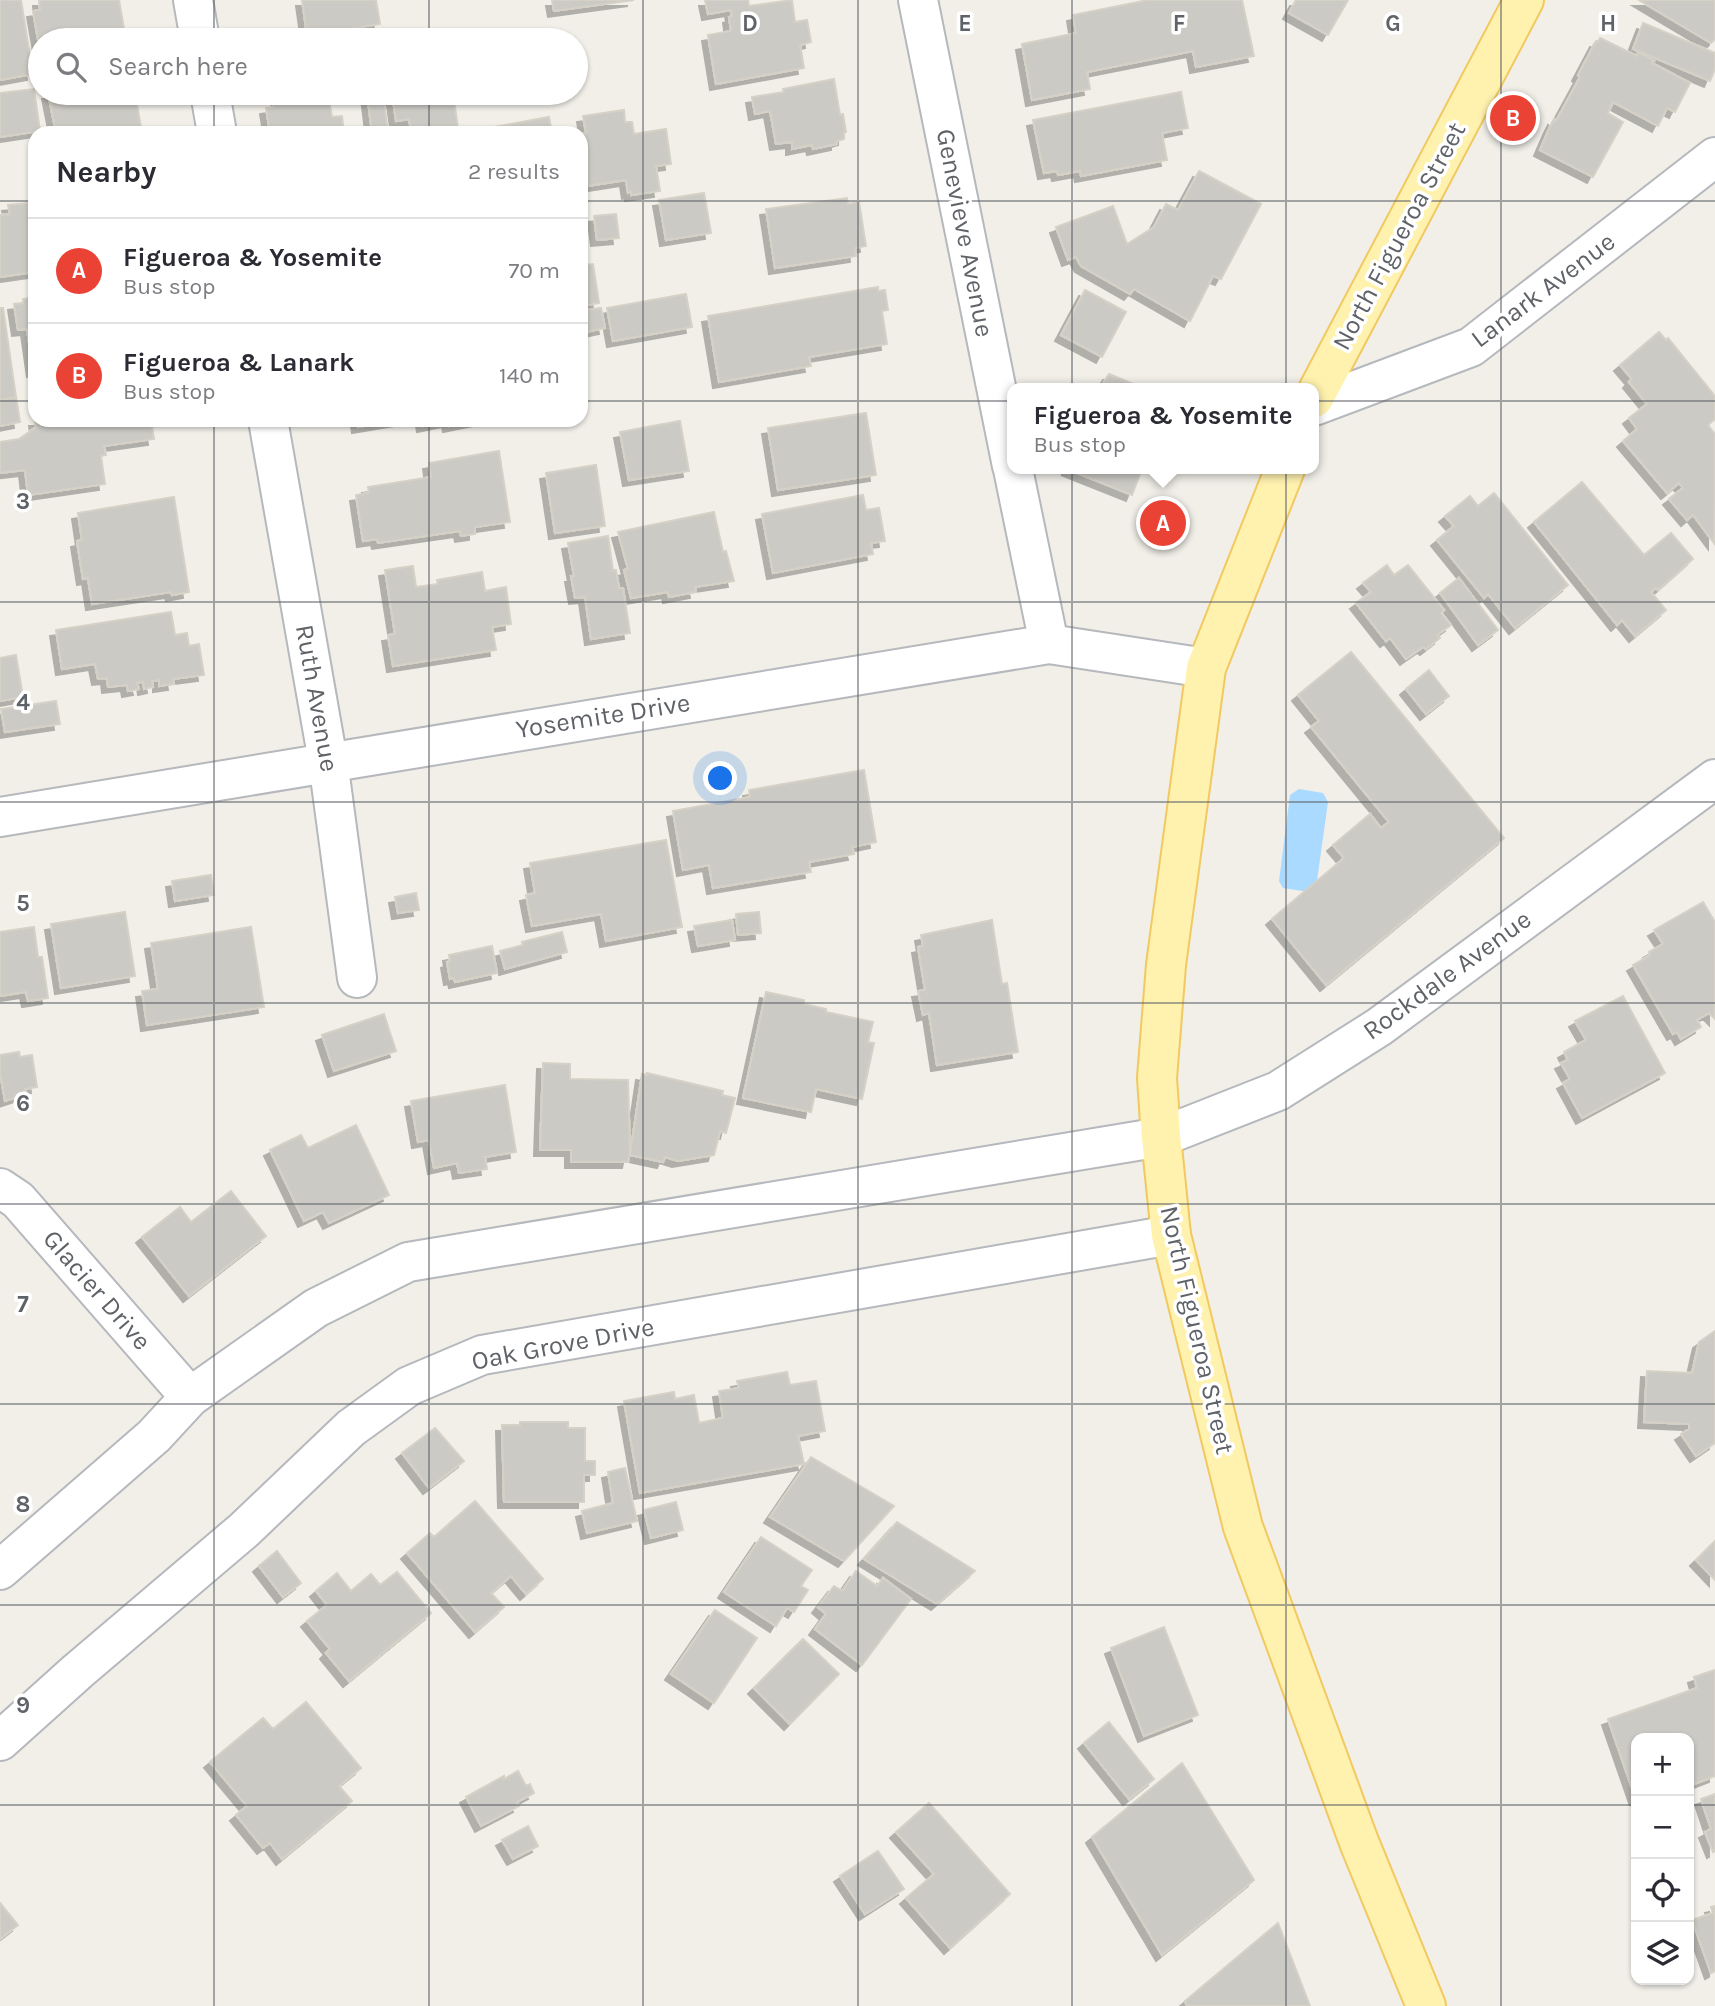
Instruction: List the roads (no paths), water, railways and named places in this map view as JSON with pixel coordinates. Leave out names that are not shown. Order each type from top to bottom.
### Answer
[{"type":"main road","name":"North Figueroa Street","points":[[1319,389],[1524,0]]},
{"type":"main road","name":"North Figueroa Street","points":[[1283,474],[1206,668],[1166,965],[1157,1078],[1161,1137],[1171,1235],[1243,1527],[1359,1842],[1426,2006]]},
{"type":"street","points":[[193,0],[198,28]]},
{"type":"street","name":"Genevieve Avenue","points":[[918,0],[1007,438]]},
{"type":"street","points":[[212,105],[216,126]]},
{"type":"street","name":"Lanark Avenue","points":[[1319,404],[1471,347],[1715,158]]},
{"type":"street","name":"Ruth Avenue","points":[[269,427],[328,761],[357,978]]},
{"type":"street","name":"Genevieve Avenue","points":[[1014,474],[1049,644]]},
{"type":"street","name":"Yosemite Drive","points":[[0,817],[1049,644],[1206,668]]},
{"type":"street","name":"Rockdale Avenue","points":[[1161,1137],[1278,1091],[1379,1027],[1715,779]]},
{"type":"street","points":[[0,1570],[154,1436],[190,1397],[316,1308],[408,1262],[1161,1137]]},
{"type":"street","name":"Glacier Drive","points":[[0,1188],[18,1200],[190,1397]]},
{"type":"street","name":"Oak Grove Drive","points":[[0,1741],[244,1530],[351,1428],[408,1386],[482,1355],[1171,1235]]},
{"type":"water","points":[[1299,789],[1323,793],[1328,802],[1316,888],[1309,892],[1283,888],[1279,881],[1290,795]]},
{"type":"place","name":"Figueroa & Lanark","points":[[1513,118]]},
{"type":"place","name":"Figueroa & Yosemite","points":[[1163,523]]}]
